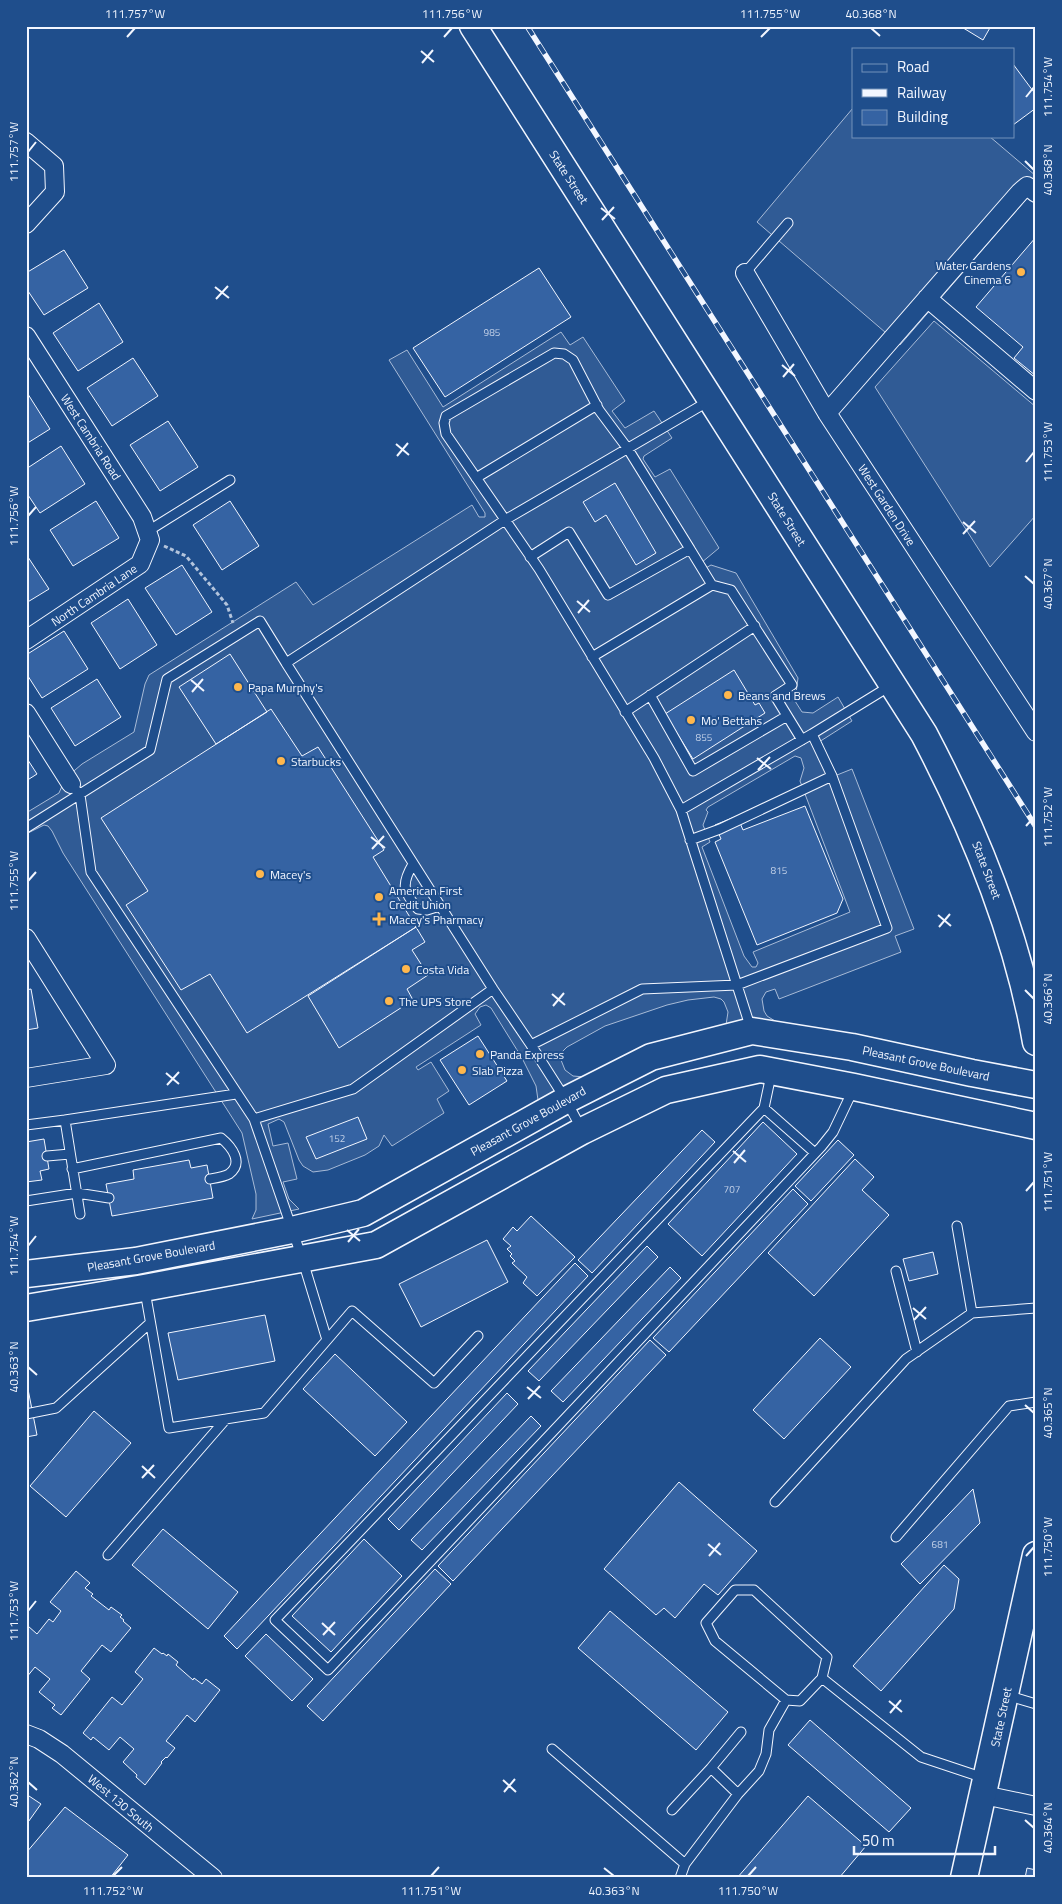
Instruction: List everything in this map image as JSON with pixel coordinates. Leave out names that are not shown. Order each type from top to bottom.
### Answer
[{"type":"main road","name":"State Street","points":[[472,26],[924,734],[976,840],[995,889],[1011,938],[1036,1042]]},
{"type":"main road","name":"Pleasant Grove Boulevard","points":[[26,1274],[136,1261],[292,1230],[363,1213],[566,1100],[652,1057],[752,1031],[852,1047],[972,1073],[1036,1084]]},
{"type":"main road","points":[[26,1308],[376,1245],[582,1130],[666,1090],[760,1069],[1036,1126]]},
{"type":"main road","name":"State Street","points":[[964,1878],[1036,1555]]},
{"type":"street","points":[[26,142],[54,166],[55,192],[26,224]]},
{"type":"street","points":[[827,413],[1020,192],[1027,186],[1036,193]]},
{"type":"street","name":"West Garden Drive","points":[[745,273],[827,413],[1036,732]]},
{"type":"street","points":[[927,298],[1036,391]]},
{"type":"street","name":"West Cambria Road","points":[[26,336],[142,517],[149,535]]},
{"type":"street","name":"North Cambria Lane","points":[[26,640],[140,564],[149,535]]},
{"type":"street","points":[[26,713],[76,790]]},
{"type":"street","points":[[26,938],[106,1065],[26,1078]]},
{"type":"street","name":"West 130 South","points":[[26,1734],[39,1739],[62,1754],[213,1878]]},
{"type":"street","points":[[985,1787],[1036,1806]]},
{"type":"lane","points":[[745,273],[788,222]]},
{"type":"lane","points":[[752,1031],[681,810],[654,758],[530,557],[446,434],[444,423],[446,416],[554,353],[564,354],[573,360],[597,405],[628,449],[712,585],[731,590],[792,685],[775,696],[802,740]]},
{"type":"lane","points":[[286,663],[505,520],[712,400]]},
{"type":"lane","points":[[476,478],[597,405]]},
{"type":"lane","points":[[149,535],[230,480]]},
{"type":"lane","points":[[530,557],[569,532],[608,595],[690,549]]},
{"type":"lane","points":[[592,657],[712,585]]},
{"type":"lane","points":[[26,828],[76,790],[150,750],[167,679],[260,621],[492,988],[566,1100],[582,1130]]},
{"type":"lane","points":[[625,712],[755,626]]},
{"type":"lane","points":[[681,810],[892,685]]},
{"type":"lane","points":[[650,696],[693,771],[788,716]]},
{"type":"lane","points":[[530,1045],[642,989],[738,985],[888,928],[832,776],[812,734]]},
{"type":"lane","points":[[690,840],[720,829],[832,776]]},
{"type":"lane","points":[[76,790],[91,872],[254,1119],[302,1258],[327,1340]]},
{"type":"lane","points":[[413,864],[407,874],[405,883],[408,898],[418,909],[427,910],[440,906]]},
{"type":"lane","points":[[254,1119],[353,1089],[492,988]]},
{"type":"lane","points":[[772,1072],[764,1108],[275,1620],[328,1670],[815,1153],[833,1132],[854,1087]]},
{"type":"lane","points":[[26,1125],[236,1094]]},
{"type":"lane","points":[[764,1108],[815,1153]]},
{"type":"lane","points":[[65,1120],[80,1214]]},
{"type":"lane","points":[[72,1169],[222,1138],[230,1145],[237,1160],[235,1167],[228,1175],[210,1179]]},
{"type":"lane","points":[[47,1156],[70,1154]]},
{"type":"lane","points":[[26,1201],[77,1193],[109,1198]]},
{"type":"lane","points":[[957,1226],[972,1313]]},
{"type":"lane","points":[[896,1271],[917,1352]]},
{"type":"lane","points":[[144,1288],[169,1428],[264,1413],[352,1311],[434,1383],[478,1336]]},
{"type":"lane","points":[[775,1502],[906,1359],[972,1313],[1036,1308]]},
{"type":"lane","points":[[26,1414],[56,1408],[150,1323]]},
{"type":"lane","points":[[896,1537],[1009,1406],[1036,1402]]},
{"type":"lane","points":[[108,1554],[226,1419]]},
{"type":"lane","points":[[735,1590],[754,1590],[827,1657],[822,1678],[800,1701],[786,1700],[715,1641],[706,1623],[735,1590]]},
{"type":"lane","points":[[822,1678],[922,1757],[985,1787]]},
{"type":"lane","points":[[1006,1695],[1036,1704]]},
{"type":"lane","points":[[680,1878],[685,1864],[738,1794],[759,1771],[766,1754],[769,1730],[786,1700]]},
{"type":"lane","points":[[672,1810],[741,1732]]},
{"type":"lane","points":[[552,1750],[685,1864]]},
{"type":"lane","points":[[710,1768],[738,1794]]},
{"type":"path","points":[[149,535],[186,556],[226,605],[233,623],[240,634]]},
{"type":"shaded area","points":[[852,109],[852,138],[991,138],[1036,176],[1036,188],[900,345],[757,222]]},
{"type":"shaded area","points":[[934,321],[1036,407],[1036,515],[990,567],[875,387]]},
{"type":"shaded area","points":[[561,332],[570,345],[583,337],[625,401],[612,411],[625,428],[654,411],[672,438],[644,456],[643,459],[655,477],[670,469],[719,548],[701,563],[704,569],[711,565],[736,573],[798,678],[795,701],[802,712],[813,713],[838,697],[852,721],[819,742],[837,775],[852,769],[914,929],[895,936],[901,952],[779,999],[775,989],[766,992],[762,999],[764,1011],[767,1016],[782,1023],[726,1025],[728,1012],[724,1002],[714,997],[667,1005],[605,1026],[567,1047],[562,1052],[561,1060],[565,1070],[573,1076],[585,1077],[534,1106],[538,1100],[536,1086],[522,1058],[491,1008],[486,1005],[480,1007],[475,1014],[481,1025],[416,1067],[418,1070],[431,1062],[449,1091],[437,1099],[444,1113],[392,1146],[384,1135],[379,1146],[365,1155],[328,1170],[313,1172],[303,1166],[299,1160],[284,1122],[279,1119],[268,1124],[273,1146],[288,1143],[297,1179],[283,1182],[289,1199],[299,1209],[252,1219],[256,1210],[256,1194],[242,1133],[63,853],[52,831],[48,826],[44,825],[26,834],[26,813],[59,793],[62,786],[61,782],[82,764],[134,732],[145,684],[149,675],[296,582],[313,605],[472,505],[479,517],[485,517],[485,513],[389,360],[407,350],[443,407]],"holes":[[[795,756],[801,758],[804,768],[800,781],[850,912],[753,952],[758,963],[756,967],[752,967],[744,956],[702,847],[710,842],[703,825],[708,812],[706,810],[708,807]]]},
{"type":"building","points":[[960,26],[991,26],[983,40]]},
{"type":"building","points":[[1014,65],[1036,95],[1036,108],[1014,124]]},
{"type":"building","name":"Water Gardens Cinema 6","points":[[1036,237],[1036,376],[1014,358],[1023,347],[976,307]]},
{"type":"building","points":[[64,250],[88,288],[44,315],[26,288],[26,273]]},
{"type":"building","points":[[539,268],[571,317],[445,397],[413,348]]},
{"type":"building","points":[[99,303],[123,342],[78,371],[53,333]]},
{"type":"building","points":[[133,358],[158,396],[112,426],[87,388]]},
{"type":"building","points":[[26,391],[50,429],[26,444]]},
{"type":"building","points":[[168,421],[198,467],[160,491],[130,445]]},
{"type":"building","points":[[61,446],[85,484],[40,513],[26,492],[26,469]]},
{"type":"building","points":[[615,483],[656,553],[636,565],[606,515],[595,522],[583,502]]},
{"type":"building","points":[[96,501],[119,538],[73,566],[50,530]]},
{"type":"building","points":[[230,501],[259,546],[222,570],[193,525]]},
{"type":"building","points":[[26,554],[49,589],[26,603]]},
{"type":"building","points":[[182,565],[212,612],[176,635],[145,588]]},
{"type":"building","points":[[128,599],[157,645],[120,669],[91,623]]},
{"type":"building","points":[[64,631],[88,669],[42,698],[26,673],[26,655]]},
{"type":"building","points":[[230,654],[267,712],[216,744],[179,687]]},
{"type":"building","points":[[734,670],[755,705],[759,703],[765,713],[693,759],[665,714]]},
{"type":"building","points":[[97,679],[121,717],[75,746],[51,708]]},
{"type":"building","name":"Macey's","points":[[271,709],[302,756],[318,747],[384,850],[373,857],[416,927],[247,1033],[210,974],[181,990],[126,905],[148,891],[101,818]]},
{"type":"building","points":[[26,757],[37,774],[26,781]]},
{"type":"building","points":[[805,806],[843,899],[837,913],[757,945],[715,842],[721,839],[715,825],[737,816],[743,830]]},
{"type":"building","points":[[416,927],[425,942],[412,950],[428,975],[407,989],[413,1000],[339,1048],[308,996]]},
{"type":"building","points":[[31,989],[38,1028],[26,1030],[26,990]]},
{"type":"building","points":[[478,1036],[507,1081],[469,1105],[440,1060]]},
{"type":"building","points":[[358,1117],[367,1139],[316,1159],[306,1137]]},
{"type":"building","points":[[763,1122],[797,1154],[702,1256],[668,1224]]},
{"type":"building","points":[[702,1130],[715,1142],[592,1273],[578,1260]]},
{"type":"building","points":[[44,1139],[49,1169],[40,1171],[42,1180],[26,1182],[26,1142]]},
{"type":"building","points":[[838,1140],[854,1155],[811,1201],[795,1186]]},
{"type":"building","points":[[855,1159],[874,1177],[862,1190],[889,1215],[814,1296],[768,1253]]},
{"type":"building","points":[[189,1160],[191,1168],[207,1165],[213,1198],[112,1216],[106,1184],[134,1179],[133,1170]]},
{"type":"building","points":[[793,1189],[808,1204],[669,1352],[653,1338]]},
{"type":"building","points":[[531,1216],[575,1257],[537,1296],[523,1283],[527,1277],[512,1263],[515,1261],[507,1249],[511,1246],[503,1239],[513,1227],[517,1231]]},
{"type":"building","points":[[487,1240],[508,1282],[421,1327],[399,1284]]},
{"type":"building","points":[[647,1246],[658,1257],[539,1381],[528,1371]]},
{"type":"building","points":[[933,1252],[938,1274],[909,1281],[903,1259]]},
{"type":"building","points":[[575,1263],[588,1276],[237,1649],[224,1636]]},
{"type":"building","points":[[670,1267],[681,1278],[563,1402],[551,1391]]},
{"type":"building","points":[[265,1315],[275,1361],[178,1380],[168,1333]]},
{"type":"building","points":[[820,1338],[851,1367],[784,1439],[753,1410]]},
{"type":"building","points":[[650,1340],[666,1355],[453,1581],[438,1566]]},
{"type":"building","points":[[335,1354],[407,1422],[375,1456],[303,1389]]},
{"type":"building","points":[[26,1379],[37,1435],[26,1437]]},
{"type":"building","points":[[507,1393],[518,1404],[399,1530],[388,1519]]},
{"type":"building","points":[[94,1411],[131,1443],[66,1517],[30,1486]]},
{"type":"building","points":[[531,1416],[541,1426],[422,1550],[411,1540]]},
{"type":"building","points":[[679,1482],[757,1551],[718,1595],[704,1584],[675,1618],[664,1608],[656,1615],[604,1569]]},
{"type":"building","points":[[973,1489],[980,1523],[920,1584],[901,1564]]},
{"type":"building","points":[[163,1529],[238,1592],[208,1629],[132,1565]]},
{"type":"building","points":[[364,1539],[402,1576],[331,1652],[292,1616]]},
{"type":"building","points":[[944,1565],[959,1579],[954,1609],[881,1691],[853,1666]]},
{"type":"building","points":[[435,1569],[451,1584],[323,1721],[307,1706]]},
{"type":"building","points":[[76,1571],[90,1583],[85,1588],[93,1594],[91,1596],[109,1610],[111,1607],[122,1615],[120,1617],[131,1628],[111,1652],[102,1645],[81,1671],[90,1679],[61,1715],[52,1708],[55,1705],[39,1692],[50,1679],[35,1667],[26,1678],[26,1628],[28,1626],[37,1634],[49,1619],[53,1622],[61,1611],[50,1602]]},
{"type":"building","points":[[610,1611],[728,1712],[696,1750],[578,1648]]},
{"type":"building","points":[[266,1634],[313,1679],[292,1701],[245,1656]]},
{"type":"building","points":[[154,1648],[162,1654],[167,1656],[168,1654],[178,1662],[176,1665],[193,1680],[194,1678],[202,1684],[206,1679],[220,1690],[195,1722],[187,1715],[166,1741],[175,1748],[161,1762],[145,1785],[123,1762],[134,1749],[120,1737],[109,1750],[93,1737],[91,1740],[83,1733],[112,1697],[122,1705],[143,1679],[135,1672]]},
{"type":"building","points":[[810,1720],[911,1808],[889,1832],[788,1745]]},
{"type":"building","points":[[26,1794],[41,1804],[26,1825]]},
{"type":"building","points":[[808,1796],[866,1846],[839,1878],[737,1878]]},
{"type":"building","points":[[65,1807],[128,1855],[110,1878],[26,1878],[26,1853]]},
{"type":"building","points":[[1027,1868],[1036,1870],[1036,1878],[1025,1878]]},
{"type":"railway","points":[[527,26],[1036,827]]},
{"type":"place","name":"Water Gardens Cinema 6","points":[[1021,272]]},
{"type":"place","name":"Papa Murphy's","points":[[238,687]]},
{"type":"place","name":"Beans and Brews","points":[[728,695]]},
{"type":"place","name":"Mo' Bettahs","points":[[691,720]]},
{"type":"place","name":"Starbucks","points":[[281,761]]},
{"type":"place","name":"Macey's","points":[[260,874]]},
{"type":"place","name":"American First Credit Union","points":[[379,897]]},
{"type":"place","name":"Macey's Pharmacy","points":[[379,919]]},
{"type":"place","name":"Costa Vida","points":[[406,969]]},
{"type":"place","name":"The UPS Store","points":[[389,1001]]},
{"type":"place","name":"Panda Express","points":[[480,1054]]},
{"type":"place","name":"Slab Pizza","points":[[462,1070]]}]
